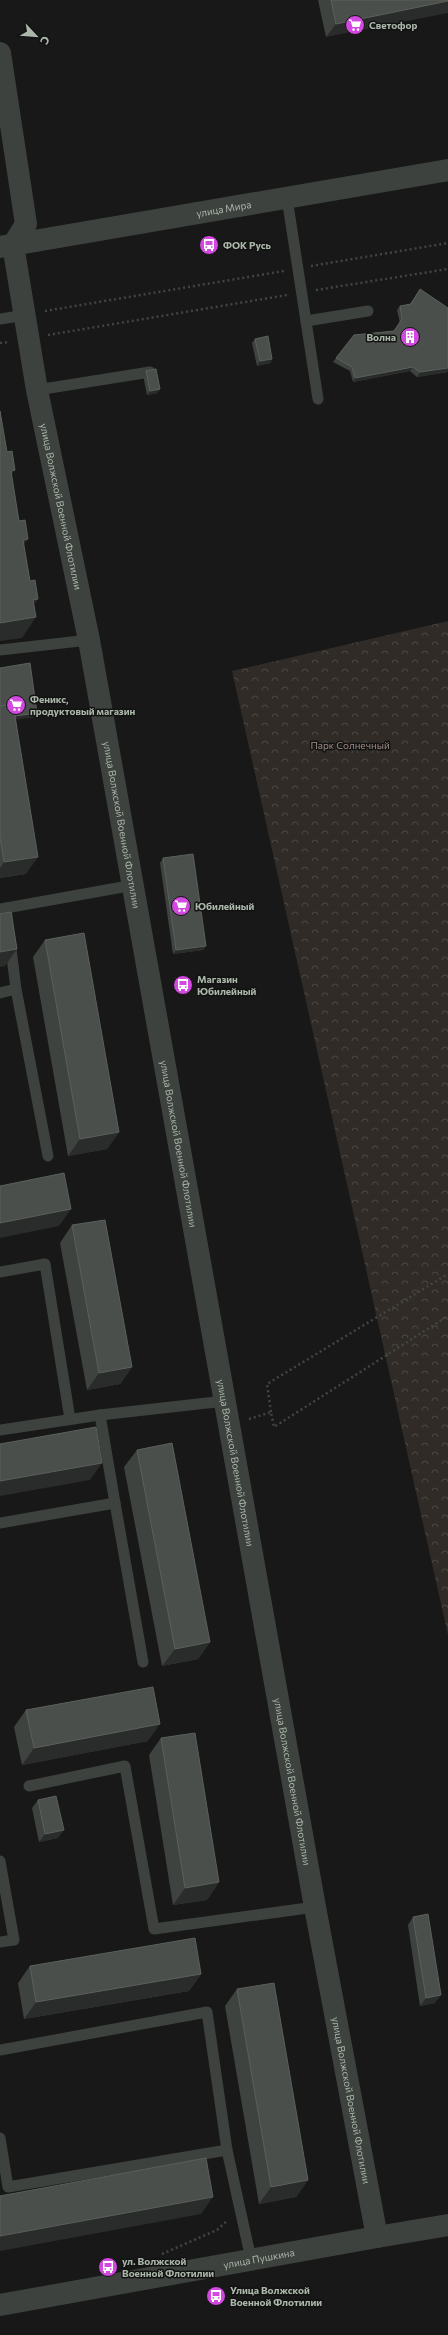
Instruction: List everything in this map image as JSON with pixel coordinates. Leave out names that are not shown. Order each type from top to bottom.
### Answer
[{"type":"street","points":[[0,53],[26,224],[6,246]]},
{"type":"street","name":"улица Мира","points":[[6,246],[448,170]]},
{"type":"street","name":"улица Волжской Военной Флотилии","points":[[6,246],[25,315],[38,390],[89,640],[134,885],[315,1907],[377,2237]]},
{"type":"street","name":"улица Пушкина","points":[[0,2305],[251,2259],[448,2226]]},
{"type":"lane","points":[[287,198],[318,399]]},
{"type":"lane","points":[[306,321],[368,311]]},
{"type":"lane","points":[[0,319],[25,315]]},
{"type":"lane","points":[[38,390],[150,372]]},
{"type":"lane","points":[[0,650],[89,640]]},
{"type":"lane","points":[[48,1156],[16,990],[3,909],[134,885]]},
{"type":"lane","points":[[0,992],[16,990]]},
{"type":"lane","points":[[0,1272],[45,1264],[70,1420]]},
{"type":"lane","points":[[0,1430],[100,1415],[225,1401]]},
{"type":"lane","points":[[100,1415],[142,1662]]},
{"type":"lane","points":[[0,1523],[115,1503]]},
{"type":"lane","points":[[29,1786],[125,1766],[154,1929],[315,1907]]},
{"type":"lane","points":[[0,1861],[14,1940],[0,1942]]},
{"type":"lane","points":[[0,2050],[206,2012],[227,2150],[251,2259]]},
{"type":"lane","points":[[0,2138],[4,2188],[227,2150]]},
{"type":"path","points":[[25,315],[448,243]]},
{"type":"path","points":[[0,343],[448,270]]},
{"type":"path","points":[[448,1274],[267,1384],[274,1427],[448,1316]]},
{"type":"path","points":[[230,1426],[271,1412]]},
{"type":"path","points":[[158,2256],[217,2230],[240,2209]]},
{"type":"green space","name":"Парк Солнечный","points":[[448,621],[448,1635],[232,671]]},
{"type":"building","points":[[331,0],[448,0],[448,1],[336,24]]},
{"type":"building","name":"Волна","points":[[420,289],[448,308],[448,368],[420,372],[413,367],[355,378],[352,367],[336,358],[354,335],[394,331],[402,319],[400,306],[411,304]]},
{"type":"building","points":[[268,336],[272,359],[260,361],[255,339]]},
{"type":"building","points":[[156,369],[160,389],[150,391],[146,371]]},
{"type":"building","points":[[0,411],[7,452],[12,451],[15,470],[11,471],[19,521],[25,520],[28,539],[23,540],[30,581],[35,580],[38,599],[33,600],[36,617],[0,623]]},
{"type":"building","name":"Феникс, продуктовый магазин","points":[[30,663],[37,713],[15,716],[13,704],[0,706],[0,668]]},
{"type":"building","points":[[13,704],[38,857],[4,862],[0,837],[0,706]]},
{"type":"building","name":"Юбилейный","points":[[193,854],[206,946],[176,950],[163,858]]},
{"type":"building","points":[[11,912],[17,949],[0,952],[0,914]]},
{"type":"building","points":[[84,933],[119,1132],[80,1139],[45,940]]},
{"type":"building","points":[[64,1173],[71,1209],[0,1223],[0,1186]]},
{"type":"building","points":[[105,1220],[132,1367],[99,1373],[72,1225]]},
{"type":"building","points":[[96,1427],[102,1463],[0,1481],[0,1444]]},
{"type":"building","points":[[172,1443],[210,1642],[175,1649],[137,1450]]},
{"type":"building","points":[[153,1687],[160,1724],[34,1748],[26,1710]]},
{"type":"building","points":[[195,1733],[219,1882],[185,1888],[161,1738]]},
{"type":"building","points":[[56,1796],[64,1830],[45,1834],[38,1800]]},
{"type":"building","points":[[428,1914],[441,1995],[426,1998],[413,1917]]},
{"type":"building","points":[[195,1938],[201,1974],[36,2002],[30,1966]]},
{"type":"building","points":[[274,1983],[308,2180],[271,2187],[237,1989]]},
{"type":"building","points":[[206,2158],[213,2197],[0,2236],[0,2196]]},
{"type":"place","name":"Светофор","points":[[355,25]]},
{"type":"place","name":"ФОК Русь","points":[[209,245]]},
{"type":"place","name":"Волна","points":[[410,337]]},
{"type":"place","name":"Феникс, продуктовый магазин","points":[[16,705]]},
{"type":"place","name":"Юбилейный","points":[[181,906]]},
{"type":"place","name":"Магазин Юбилейный","points":[[183,985]]},
{"type":"place","name":"ул. Волжской Военной Флотилии","points":[[108,2267]]},
{"type":"place","name":"Улица Волжской Военной Флотилии","points":[[216,2296]]}]
